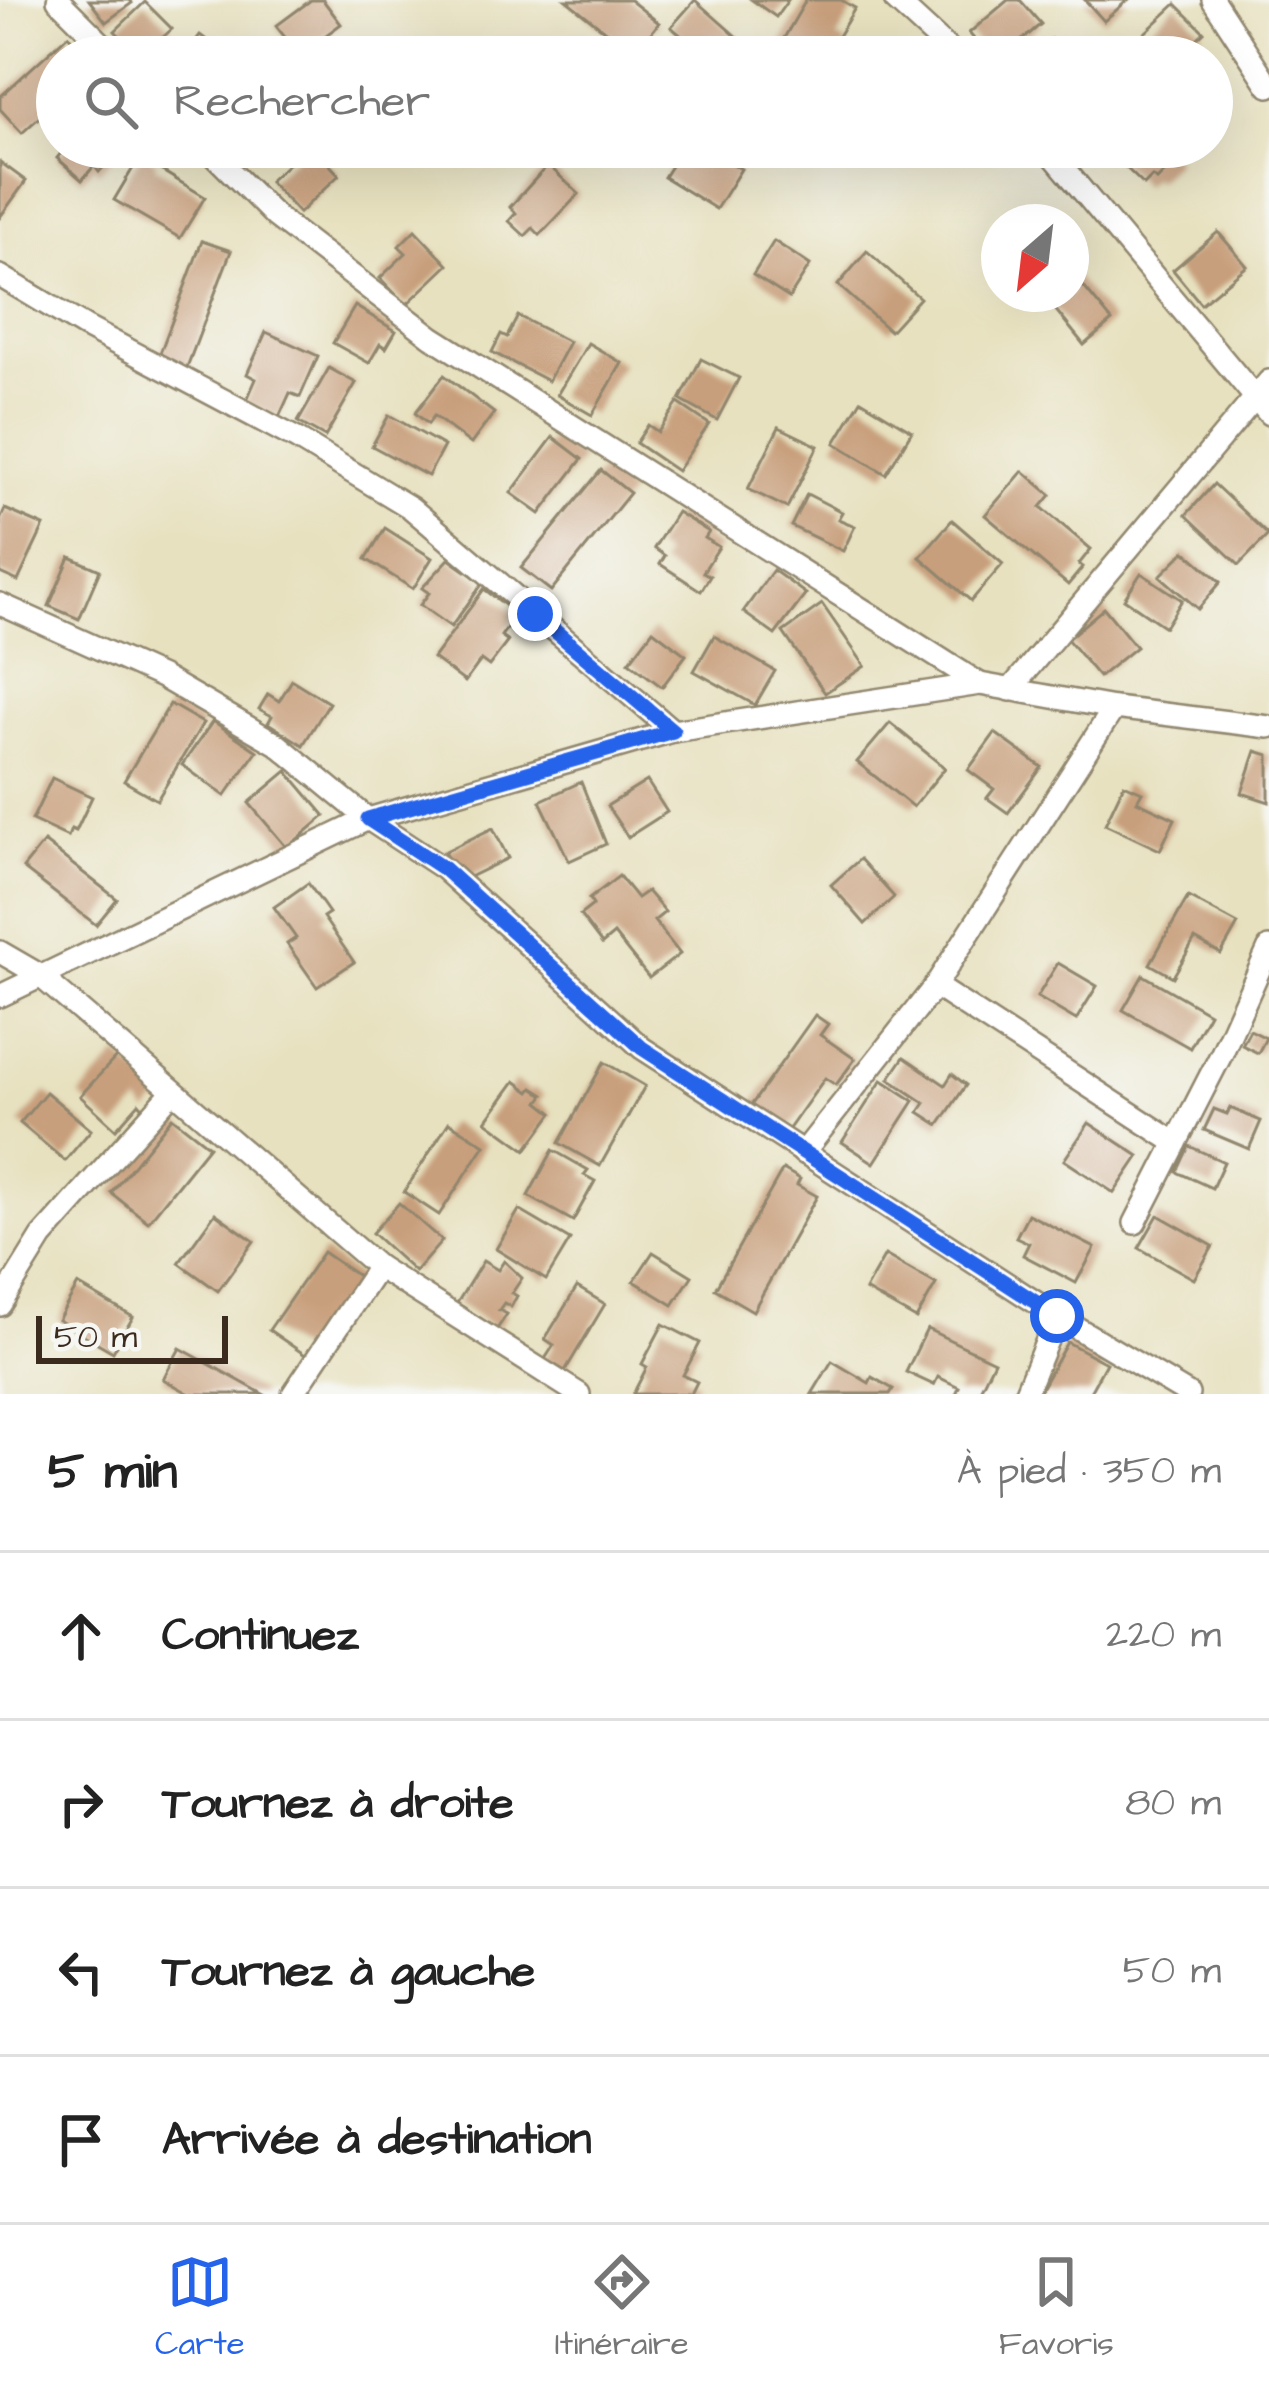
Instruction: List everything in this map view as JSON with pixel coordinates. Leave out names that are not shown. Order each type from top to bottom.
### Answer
[{"type":"street","points":[[58,0],[94,36]]},
{"type":"street","points":[[896,0],[934,36]]},
{"type":"street","points":[[1213,0],[1269,86]]},
{"type":"street","points":[[227,168],[276,217],[432,337],[980,684]]},
{"type":"street","points":[[1063,168],[1262,407]]},
{"type":"street","points":[[0,276],[297,439],[411,508],[673,731]]},
{"type":"street","points":[[1010,689],[1262,407],[1269,381]]},
{"type":"street","points":[[0,604],[162,677],[278,744],[368,819],[444,869],[642,1048],[1057,1316],[1188,1394]]},
{"type":"street","points":[[0,996],[368,819],[673,731],[980,684],[1269,727]]},
{"type":"street","points":[[803,1153],[934,986],[1114,707]]},
{"type":"street","points":[[1135,1223],[1269,947]]},
{"type":"street","points":[[0,952],[38,974],[378,1268],[579,1394]]},
{"type":"street","points":[[934,986],[1176,1143]]},
{"type":"street","points":[[0,1305],[42,1237],[173,1090]]},
{"type":"street","points":[[293,1394],[378,1268]]},
{"type":"street","points":[[1025,1394],[1057,1316]]},
{"type":"building","points":[[89,0],[130,0],[132,3],[106,22]]},
{"type":"building","points":[[311,0],[323,0],[341,24],[325,36],[284,36],[276,26]]},
{"type":"building","points":[[566,0],[630,0],[659,23],[649,36],[611,36]]},
{"type":"building","points":[[695,0],[736,36],[682,36],[671,27]]},
{"type":"building","points":[[752,0],[788,0],[776,17]]},
{"type":"building","points":[[806,0],[841,0],[855,8],[838,36],[785,36]]},
{"type":"building","points":[[1008,0],[1020,0],[1041,24],[1027,36],[969,33]]},
{"type":"building","points":[[1085,0],[1128,0],[1104,21]]},
{"type":"building","points":[[145,2],[172,29],[164,36],[120,36],[115,31]]},
{"type":"building","points":[[1176,4],[1204,32],[1200,36],[1142,36]]},
{"type":"building","points":[[36,64],[36,120],[22,133],[0,109],[0,97]]},
{"type":"building","points":[[0,162],[26,181],[0,217]]},
{"type":"building","points":[[68,168],[92,168],[82,180]]},
{"type":"building","points":[[133,168],[157,168],[205,197],[180,238],[114,200]]},
{"type":"building","points":[[284,168],[332,168],[339,175],[299,213],[269,181]]},
{"type":"building","points":[[545,168],[551,168],[579,194],[540,235],[533,228],[525,236],[509,221],[516,213],[510,207]]},
{"type":"building","points":[[670,168],[741,169],[716,209],[664,177]]},
{"type":"building","points":[[1126,168],[1169,168],[1157,180],[1152,177],[1144,185]]},
{"type":"building","points":[[415,230],[448,265],[406,305],[380,278],[406,253],[399,246]]},
{"type":"building","points":[[1218,232],[1247,266],[1201,304],[1173,270]]},
{"type":"building","points":[[202,241],[231,251],[184,375],[156,364]]},
{"type":"building","points":[[774,241],[810,265],[789,298],[753,275]]},
{"type":"building","points":[[867,251],[920,298],[890,331],[838,285]]},
{"type":"building","points":[[1089,293],[1112,321],[1084,345],[1057,312],[1089,312]]},
{"type":"building","points":[[355,306],[396,331],[386,348],[380,344],[369,363],[333,343]]},
{"type":"building","points":[[518,316],[569,342],[548,381],[492,352]]},
{"type":"building","points":[[266,332],[318,356],[300,397],[290,393],[279,417],[246,402],[256,379],[247,374]]},
{"type":"building","points":[[588,343],[622,363],[592,415],[557,395]]},
{"type":"building","points":[[701,359],[739,378],[717,420],[680,400]]},
{"type":"building","points":[[329,368],[356,383],[325,437],[298,422]]},
{"type":"building","points":[[444,375],[494,413],[471,444],[434,416],[428,424],[415,413]]},
{"type":"building","points":[[861,400],[912,431],[886,474],[835,443]]},
{"type":"building","points":[[678,403],[709,424],[677,471],[636,443],[648,425],[658,432]]},
{"type":"building","points":[[389,415],[444,446],[428,476],[372,446]]},
{"type":"building","points":[[779,427],[818,446],[787,508],[748,489]]},
{"type":"building","points":[[553,437],[582,459],[540,514],[511,493]]},
{"type":"building","points":[[601,470],[630,493],[551,591],[521,568]]},
{"type":"building","points":[[1023,471],[1051,495],[1041,507],[1091,549],[1068,585],[985,515]]},
{"type":"building","points":[[1214,484],[1268,535],[1239,565],[1186,515]]},
{"type":"building","points":[[807,494],[842,512],[838,519],[855,526],[843,551],[791,526]]},
{"type":"building","points":[[5,509],[44,526],[18,581],[0,573],[0,520]]},
{"type":"building","points":[[677,512],[709,532],[705,538],[719,547],[703,572],[710,576],[701,591],[660,564],[665,556],[654,548]]},
{"type":"building","points":[[952,520],[1003,564],[971,601],[920,557]]},
{"type":"building","points":[[385,528],[432,558],[413,589],[366,559]]},
{"type":"building","points":[[1185,551],[1221,582],[1198,609],[1160,576]]},
{"type":"building","points":[[70,557],[100,570],[79,619],[49,606]]},
{"type":"building","points":[[449,559],[483,583],[451,627],[420,605],[429,593],[422,588]]},
{"type":"building","points":[[773,570],[806,594],[775,635],[743,612]]},
{"type":"building","points":[[1141,573],[1182,600],[1165,627],[1124,599]]},
{"type":"building","points":[[484,589],[517,614],[501,636],[508,641],[489,666],[481,660],[465,682],[433,658]]},
{"type":"building","points":[[822,604],[865,666],[825,693],[783,632]]},
{"type":"building","points":[[1104,608],[1136,647],[1099,677],[1067,639]]},
{"type":"building","points":[[653,630],[686,655],[662,687],[629,662]]},
{"type":"building","points":[[714,636],[775,671],[755,705],[694,671]]},
{"type":"building","points":[[292,680],[329,703],[303,745],[268,723],[272,716],[259,709],[268,694],[279,701]]},
{"type":"building","points":[[170,704],[203,723],[157,800],[124,781]]},
{"type":"building","points":[[213,721],[257,751],[225,796],[182,765]]},
{"type":"building","points":[[890,723],[945,768],[913,807],[857,762]]},
{"type":"building","points":[[995,733],[1042,767],[1008,813],[987,798],[994,789],[968,770]]},
{"type":"building","points":[[1256,751],[1269,755],[1269,802],[1242,793]]},
{"type":"building","points":[[287,771],[325,816],[287,848],[249,803]]},
{"type":"building","points":[[52,778],[92,797],[76,831],[71,829],[68,837],[32,820]]},
{"type":"building","points":[[647,781],[667,812],[628,837],[607,806]]},
{"type":"building","points":[[581,782],[606,844],[569,861],[540,801]]},
{"type":"building","points":[[1124,784],[1142,792],[1137,801],[1175,819],[1160,850],[1105,824]]},
{"type":"building","points":[[493,828],[508,858],[459,882],[444,852]]},
{"type":"building","points":[[44,842],[117,899],[96,925],[23,868]]},
{"type":"building","points":[[860,859],[894,897],[865,924],[831,885]]},
{"type":"building","points":[[619,876],[637,898],[647,891],[665,912],[654,921],[680,954],[649,978],[614,934],[602,944],[580,915],[593,905],[589,899]]},
{"type":"building","points":[[308,883],[329,913],[323,917],[354,962],[317,987],[287,944],[296,938],[274,907]]},
{"type":"building","points":[[1188,897],[1238,924],[1221,954],[1195,939],[1173,977],[1150,964]]},
{"type":"building","points":[[1058,963],[1097,986],[1076,1020],[1037,997]]},
{"type":"building","points":[[1143,975],[1209,1013],[1190,1048],[1123,1010]]},
{"type":"building","points":[[815,1015],[828,1024],[820,1035],[855,1059],[836,1085],[825,1078],[786,1133],[750,1107]]},
{"type":"building","points":[[1250,1030],[1266,1038],[1258,1053],[1242,1045]]},
{"type":"building","points":[[118,1055],[163,1096],[148,1113],[139,1103],[116,1129],[80,1096]]},
{"type":"building","points":[[904,1057],[945,1085],[952,1074],[966,1085],[939,1125],[919,1112],[925,1103],[889,1079]]},
{"type":"building","points":[[604,1062],[645,1086],[600,1166],[559,1143]]},
{"type":"building","points":[[882,1080],[914,1101],[874,1163],[842,1142]]},
{"type":"building","points":[[515,1081],[544,1095],[539,1102],[553,1113],[526,1150],[486,1121]]},
{"type":"building","points":[[46,1092],[91,1130],[65,1161],[20,1123]]},
{"type":"building","points":[[1230,1108],[1261,1121],[1249,1149],[1204,1130],[1214,1109],[1227,1114]]},
{"type":"building","points":[[172,1117],[209,1146],[148,1222],[111,1193]]},
{"type":"building","points":[[449,1122],[485,1145],[439,1215],[404,1192]]},
{"type":"building","points":[[1089,1123],[1139,1156],[1114,1193],[1064,1160]]},
{"type":"building","points":[[1189,1146],[1224,1162],[1212,1188],[1177,1172]]},
{"type":"building","points":[[553,1150],[588,1170],[584,1175],[595,1181],[573,1221],[528,1196]]},
{"type":"building","points":[[783,1169],[800,1179],[797,1185],[817,1196],[753,1311],[715,1289]]},
{"type":"building","points":[[399,1203],[442,1241],[415,1272],[372,1233]]},
{"type":"building","points":[[519,1210],[570,1240],[546,1280],[496,1249]]},
{"type":"building","points":[[215,1213],[254,1241],[218,1291],[179,1263]]},
{"type":"building","points":[[1028,1214],[1095,1248],[1076,1283],[1023,1255],[1029,1243],[1016,1237]]},
{"type":"building","points":[[1158,1215],[1213,1246],[1194,1279],[1139,1248]]},
{"type":"building","points":[[323,1252],[365,1281],[311,1359],[269,1330]]},
{"type":"building","points":[[653,1252],[692,1276],[673,1305],[634,1281]]},
{"type":"building","points":[[885,1255],[936,1284],[916,1319],[865,1290]]},
{"type":"building","points":[[483,1261],[498,1270],[504,1261],[522,1278],[512,1293],[517,1296],[511,1307],[504,1303],[499,1310],[507,1314],[497,1329],[457,1303]]},
{"type":"building","points":[[78,1285],[133,1317],[113,1352],[58,1320]]},
{"type":"building","points":[[577,1287],[605,1304],[565,1371],[545,1359],[554,1345],[545,1339]]},
{"type":"building","points":[[663,1324],[700,1343],[683,1375],[697,1382],[691,1394],[633,1394],[647,1367],[642,1364]]},
{"type":"building","points":[[927,1329],[994,1361],[978,1394],[956,1394],[959,1387],[938,1377],[934,1385],[906,1372]]},
{"type":"building","points":[[1067,1342],[1106,1363],[1089,1394],[1038,1394]]},
{"type":"building","points":[[180,1348],[263,1394],[190,1394],[163,1379]]},
{"type":"building","points":[[832,1361],[869,1383],[872,1377],[893,1389],[890,1394],[812,1394]]},
{"type":"route","points":[[535,614],[673,731],[368,819],[444,869],[642,1048],[1057,1316]]}]
